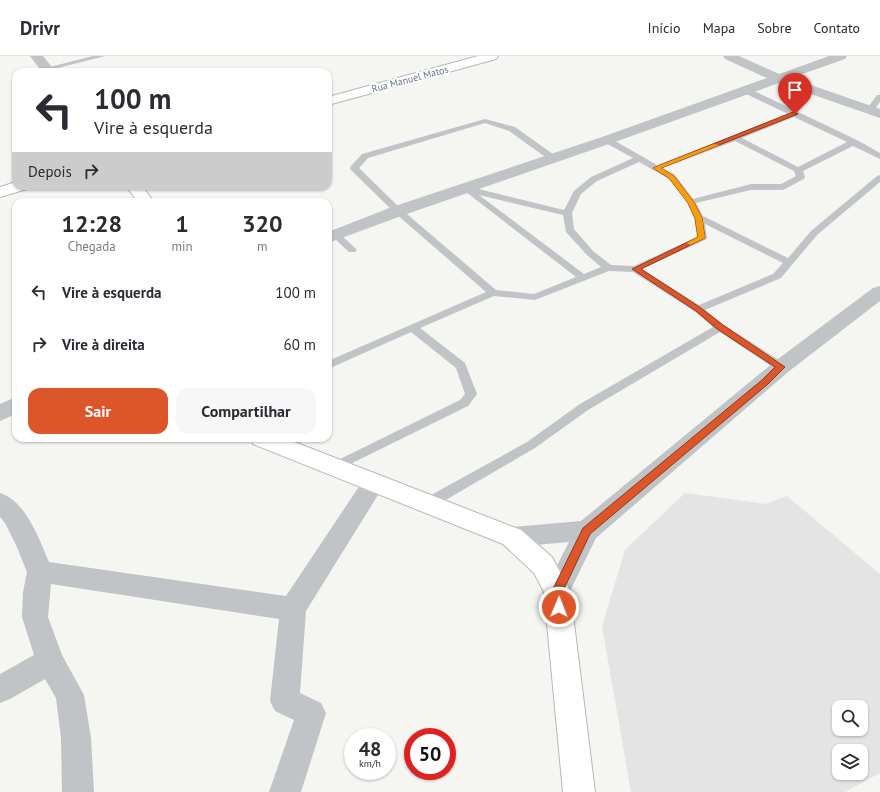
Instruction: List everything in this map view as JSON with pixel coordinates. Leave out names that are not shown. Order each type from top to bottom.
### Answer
[{"type":"main road","name":"Rua Manuel Matos","points":[[332,100],[492,56]]},
{"type":"main road","points":[[0,192],[12,189]]},
{"type":"main road","points":[[271,442],[512,537],[543,565],[557,591],[579,792]]},
{"type":"street","points":[[36,56],[45,68]]},
{"type":"street","points":[[729,56],[780,79],[875,112]]},
{"type":"street","points":[[333,237],[398,211],[554,159],[841,56]]},
{"type":"street","points":[[557,591],[587,531],[781,367],[880,292]]},
{"type":"street","points":[[0,413],[12,407]]},
{"type":"street","points":[[285,792],[311,713],[285,702],[293,609],[374,482]]},
{"type":"street","points":[[0,502],[14,516],[29,545],[40,572],[36,592],[35,617],[50,661],[70,695],[76,738],[78,792]]},
{"type":"street","points":[[512,537],[587,531]]},
{"type":"street","points":[[40,572],[293,609]]},
{"type":"street","points":[[0,689],[50,661]]},
{"type":"lane","points":[[55,68],[102,56]]},
{"type":"lane","points":[[745,90],[854,142],[880,157]]},
{"type":"lane","points":[[875,112],[880,97]]},
{"type":"lane","points":[[656,168],[795,114]]},
{"type":"lane","points":[[493,293],[398,211],[354,168],[365,156],[485,121],[512,129],[554,159]]},
{"type":"lane","points":[[691,202],[751,188],[783,187],[801,177],[798,170],[735,138]]},
{"type":"lane","points":[[332,363],[412,327],[420,319],[493,293],[535,297],[608,268],[635,269],[702,238],[699,218],[691,202],[672,177],[607,140]]},
{"type":"lane","points":[[798,170],[854,142]]},
{"type":"lane","points":[[608,268],[590,253],[569,230],[567,213],[577,193],[594,179],[639,159]]},
{"type":"lane","points":[[698,309],[777,276],[814,233],[846,208],[880,178]]},
{"type":"lane","points":[[466,189],[567,213]]},
{"type":"lane","points":[[466,189],[583,278]]},
{"type":"lane","points":[[699,218],[789,262]]},
{"type":"lane","points":[[333,237],[352,250]]},
{"type":"lane","points":[[635,269],[698,309],[720,327],[781,367]]},
{"type":"lane","points":[[334,467],[464,403],[471,394],[461,366],[412,327]]},
{"type":"lane","points":[[427,504],[531,445],[584,407],[720,327]]},
{"type":"shaded area","points":[[685,493],[766,504],[787,496],[880,574],[880,773],[868,780],[868,744],[832,744],[832,780],[867,780],[845,792],[631,792],[602,626],[625,550]]},
{"type":"slow traffic","points":[[690,243],[702,238],[699,218],[691,202],[672,177],[656,168],[716,145]]},
{"type":"route","points":[[559,607],[557,591],[587,531],[781,367],[720,327],[698,309],[635,269],[702,238],[699,218],[691,202],[672,177],[656,168],[795,114]]}]
